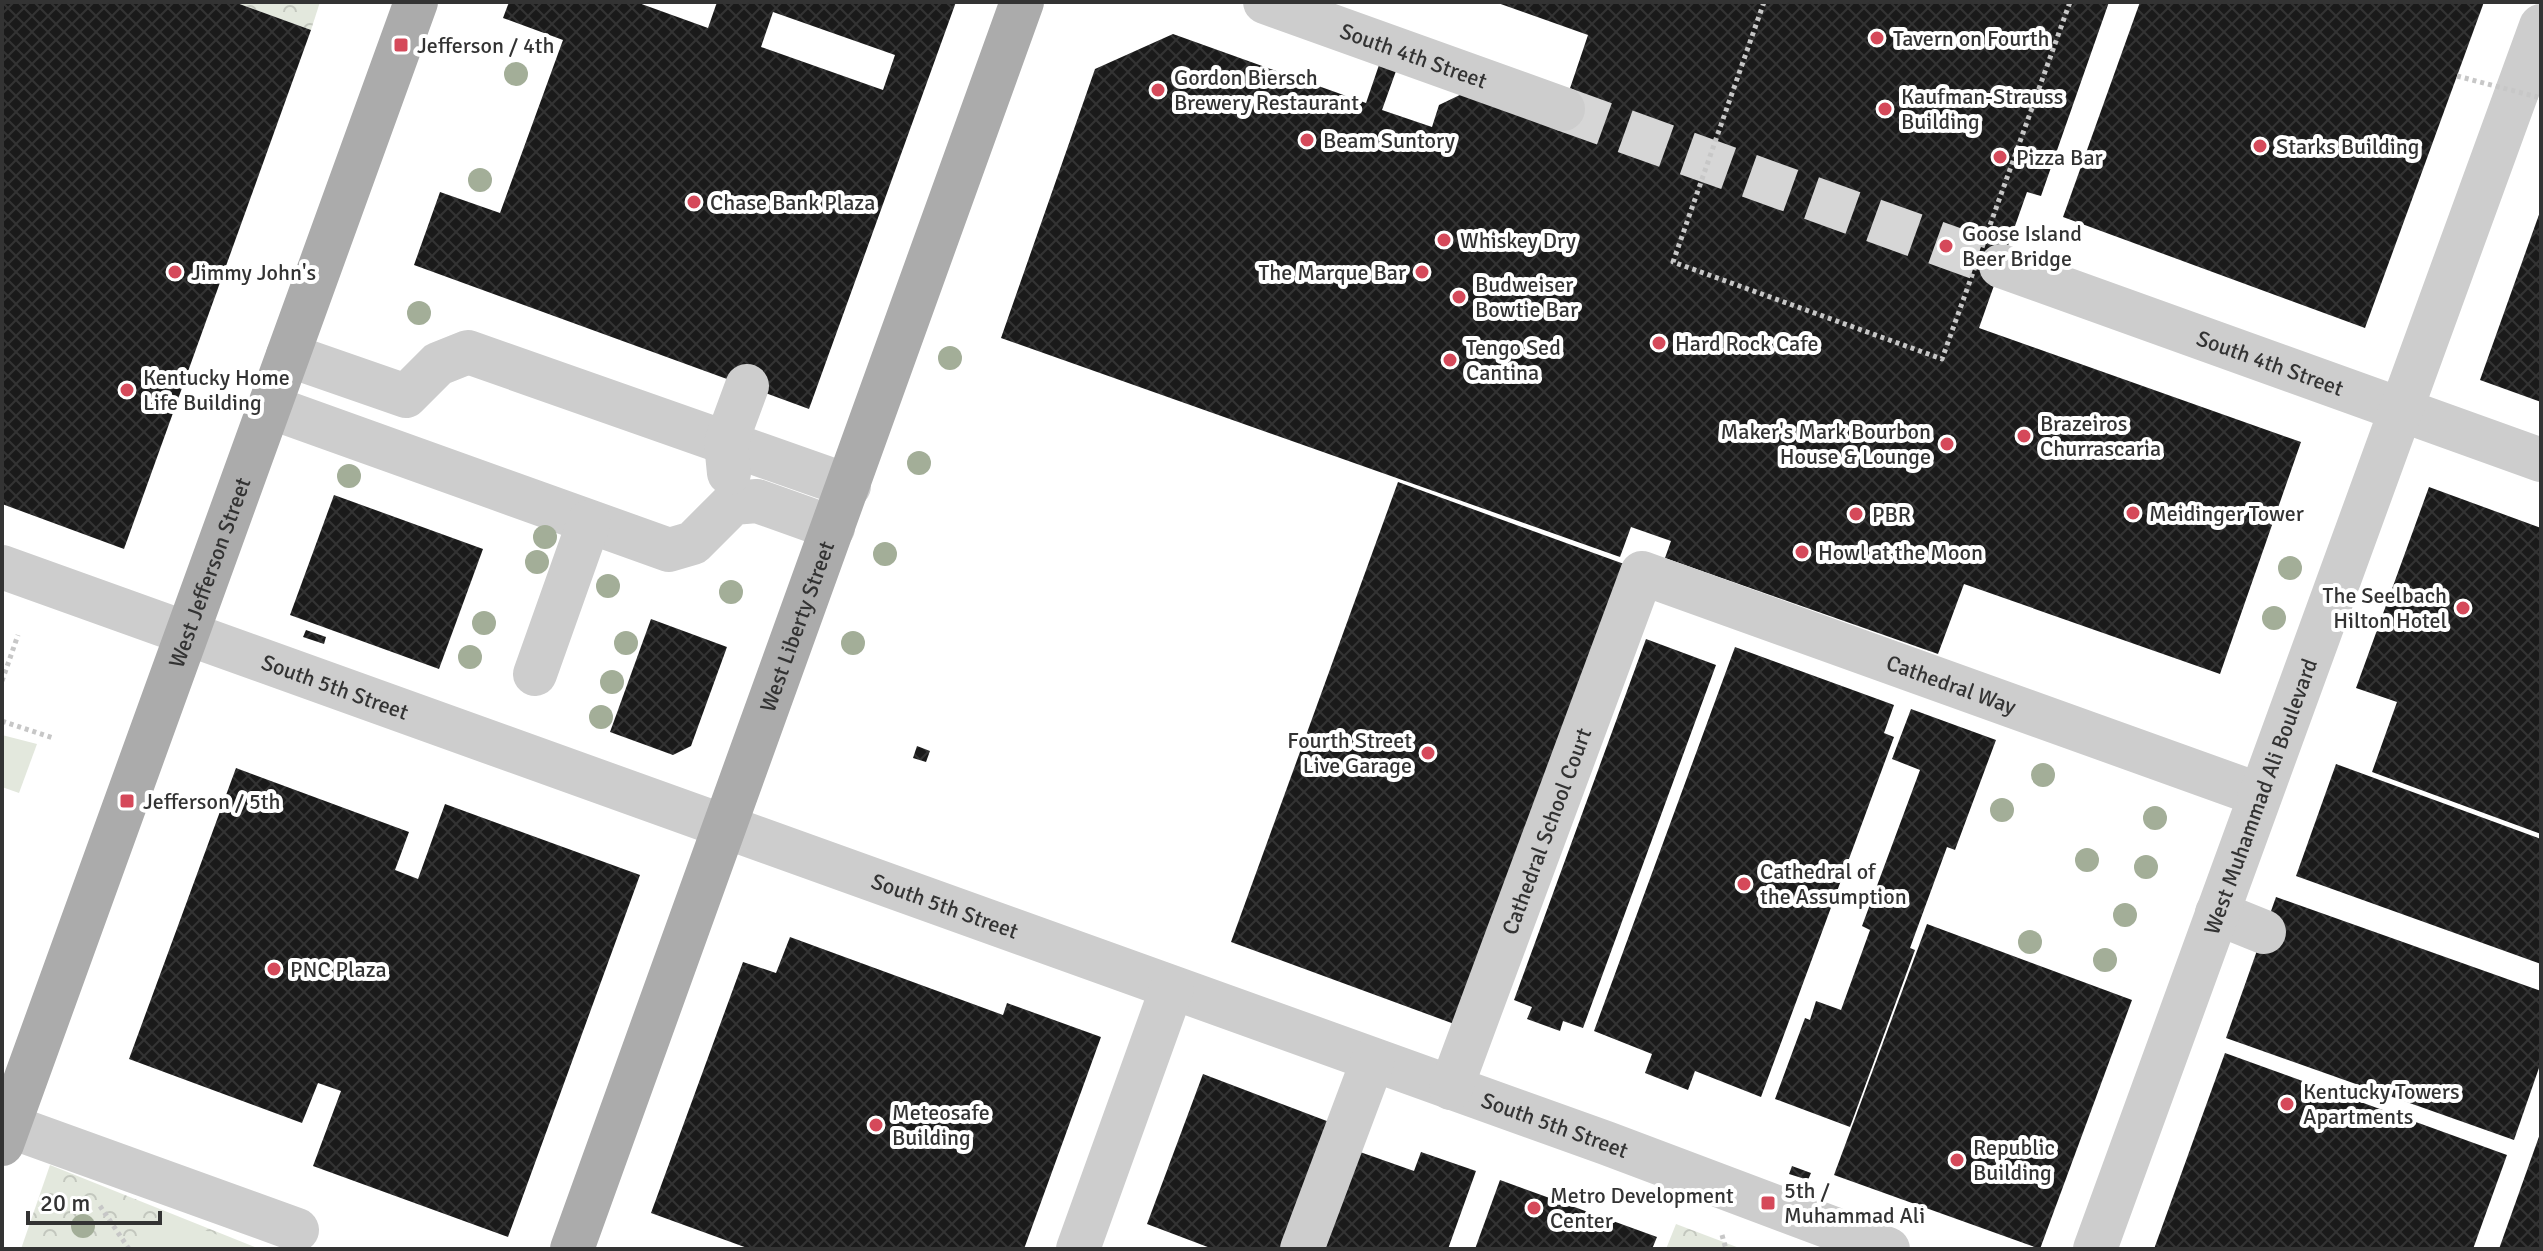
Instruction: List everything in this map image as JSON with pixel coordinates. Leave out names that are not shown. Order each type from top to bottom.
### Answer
[{"type":"main road","name":"West Jefferson Street","points":[[5,1135],[416,2]]},
{"type":"main road","name":"West Liberty Street","points":[[577,1247],[1022,2]]},
{"type":"street","name":"South 4th Street","points":[[1265,2],[1563,109]]},
{"type":"street","name":"West Muhammad Ali Boulevard","points":[[2095,1249],[2541,26]]},
{"type":"street","name":"South 4th Street","points":[[2001,266],[2541,460]]},
{"type":"street","points":[[406,396],[438,364],[468,352],[849,486]]},
{"type":"street","points":[[288,355],[406,396]]},
{"type":"street","points":[[733,503],[726,443],[747,386]]},
{"type":"street","points":[[406,396],[414,459]]},
{"type":"street","points":[[270,407],[669,550],[693,543],[733,503],[757,501],[833,528]]},
{"type":"street","points":[[535,674],[589,522]]},
{"type":"street","name":"South 5th Street","points":[[2,567],[1451,1088],[1888,1249]]},
{"type":"street","name":"Cathedral Way","points":[[1642,573],[2260,795]]},
{"type":"street","name":"Cathedral School Court","points":[[1451,1088],[1642,573]]},
{"type":"street","points":[[2217,913],[2264,932]]},
{"type":"street","points":[[1078,1249],[1172,988]]},
{"type":"street","points":[[1302,1249],[1373,1060]]},
{"type":"street","points":[[5,1135],[297,1230]]},
{"type":"path","points":[[1764,2],[1673,262],[1942,359],[2070,2]]},
{"type":"path","points":[[2457,76],[2541,98]]},
{"type":"path","points":[[2,681],[18,635]]},
{"type":"path","points":[[2,721],[53,738]]},
{"type":"green space","points":[[234,2],[320,2],[311,30]]},
{"type":"green space","points":[[2,735],[37,744],[19,793],[2,787]]},
{"type":"green space","points":[[50,1165],[260,1249],[21,1249]]},
{"type":"green space","points":[[158,1213],[256,1249],[150,1249],[147,1246]]},
{"type":"green space","points":[[1676,1224],[1742,1249],[1666,1249]]},
{"type":"building","points":[[2,2],[234,2],[311,30],[124,549],[2,504]]},
{"type":"building","name":"Chase Bank Plaza","points":[[509,2],[636,2],[708,28],[717,2],[956,2],[809,409],[414,265],[440,192],[500,213],[563,40],[503,18]],"holes":[[[773,12],[895,55],[883,90],[761,47]]]},
{"type":"building","points":[[1495,2],[2109,2],[2041,196],[2027,192],[1979,328],[2301,442],[2220,674],[1964,584],[1938,654],[1665,558],[1671,541],[1631,527],[1620,557],[1001,338],[1095,69],[1173,34],[1366,103],[1379,65],[1396,71],[1382,110],[1432,127],[1439,105],[1464,93],[1563,109],[1588,35]]},
{"type":"building","name":"Starks Building","points":[[2140,2],[2484,2],[2365,328],[2063,217]]},
{"type":"building","points":[[2541,209],[2541,402],[2480,380]]},
{"type":"building","name":"Fourth Street Live Garage","points":[[1398,482],[1624,564],[1457,1025],[1231,942]]},
{"type":"building","name":"The Seelbach Hilton Hotel","points":[[2429,487],[2541,528],[2541,834],[2372,772],[2397,702],[2356,688]]},
{"type":"building","points":[[334,495],[483,549],[439,669],[290,615]]},
{"type":"building","points":[[651,619],[727,647],[691,746],[673,755],[610,732]]},
{"type":"building","points":[[306,630],[326,637],[324,644],[303,637]]},
{"type":"building","points":[[1646,639],[1716,665],[1583,1028],[1563,1021],[1560,1031],[1527,1019],[1532,1007],[1514,1000]]},
{"type":"building","name":"Cathedral of the Assumption","points":[[1735,647],[1894,705],[1884,733],[1894,737],[1761,1097],[1695,1071],[1688,1090],[1645,1073],[1652,1054],[1594,1031]]},
{"type":"building","points":[[1911,709],[1996,740],[1955,850],[1947,847],[1910,948],[1915,950],[1850,1127],[1775,1099],[1805,1018],[1810,1020],[1816,1001],[1841,1010],[1870,930],[1862,926],[1920,770],[1892,759]]},
{"type":"building","points":[[917,746],[930,751],[926,762],[913,758]]},
{"type":"building","points":[[2336,764],[2541,839],[2541,964],[2296,876]]},
{"type":"building","points":[[236,768],[409,832],[395,870],[418,879],[445,804],[640,875],[508,1237],[313,1166],[341,1091],[318,1083],[302,1123],[129,1059]]},
{"type":"building","points":[[2276,897],[2541,991],[2541,1062],[2514,1140],[2226,1038]]},
{"type":"building","points":[[1927,924],[2132,1000],[2040,1249],[1834,1175]]},
{"type":"building","name":"Meteosafe Building","points":[[790,937],[1003,1015],[1007,1003],[1101,1037],[1024,1249],[750,1249],[651,1213],[743,962],[776,973]]},
{"type":"building","name":"Kentucky Towers Apartments","points":[[2225,1053],[2507,1155],[2473,1249],[2154,1249]]},
{"type":"building","points":[[1203,1074],[1332,1123],[1285,1249],[1213,1249],[1147,1224]]},
{"type":"building","points":[[2541,1131],[2541,1249],[2499,1249]]},
{"type":"building","points":[[1360,1152],[1414,1171],[1421,1152],[1476,1171],[1448,1249],[1325,1249]]},
{"type":"building","points":[[1792,1166],[1811,1173],[1808,1180],[1789,1174]]},
{"type":"building","name":"Metro Development Center","points":[[1500,1180],[1657,1237],[1652,1249],[1475,1249]]},
{"type":"tunnel","points":[[1563,109],[2001,266]]},
{"type":"place","name":"Tavern on Fourth","points":[[1877,38]]},
{"type":"place","name":"Jefferson / 4th","points":[[401,45]]},
{"type":"place","name":"Gordon Biersch Brewery Restaurant","points":[[1158,90]]},
{"type":"place","name":"Kaufman-Strauss Building","points":[[1885,109]]},
{"type":"place","name":"Beam Suntory","points":[[1307,140]]},
{"type":"place","name":"Starks Building","points":[[2260,146]]},
{"type":"place","name":"Pizza Bar","points":[[2000,157]]},
{"type":"place","name":"Chase Bank Plaza","points":[[694,202]]},
{"type":"place","name":"Whiskey Dry","points":[[1444,240]]},
{"type":"place","name":"Goose Island Beer Bridge","points":[[1946,246]]},
{"type":"place","name":"Jimmy John's","points":[[175,272]]},
{"type":"place","name":"The Marque Bar","points":[[1422,272]]},
{"type":"place","name":"Budweiser Bowtie Bar","points":[[1459,297]]},
{"type":"place","name":"Hard Rock Cafe","points":[[1659,343]]},
{"type":"place","name":"Tengo Sed Cantina","points":[[1450,360]]},
{"type":"place","name":"Kentucky Home Life Building","points":[[127,390]]},
{"type":"place","name":"Brazeiros Churrascaria","points":[[2024,436]]},
{"type":"place","name":"Maker's Mark Bourbon House & Lounge","points":[[1947,444]]},
{"type":"place","name":"Meidinger Tower","points":[[2133,513]]},
{"type":"place","name":"PBR","points":[[1856,514]]},
{"type":"place","name":"Howl at the Moon","points":[[1802,552]]},
{"type":"place","name":"The Seelbach Hilton Hotel","points":[[2463,608]]},
{"type":"place","name":"Fourth Street Live Garage","points":[[1428,753]]},
{"type":"place","name":"Jefferson / 5th","points":[[127,801]]},
{"type":"place","name":"Cathedral of the Assumption","points":[[1744,884]]},
{"type":"place","name":"PNC Plaza","points":[[274,969]]},
{"type":"place","name":"Kentucky Towers Apartments","points":[[2287,1104]]},
{"type":"place","name":"Meteosafe Building","points":[[876,1125]]},
{"type":"place","name":"Republic Building","points":[[1957,1160]]},
{"type":"place","name":"5th / Muhammad Ali","points":[[1768,1203]]},
{"type":"place","name":"Metro Development Center","points":[[1534,1208]]}]
